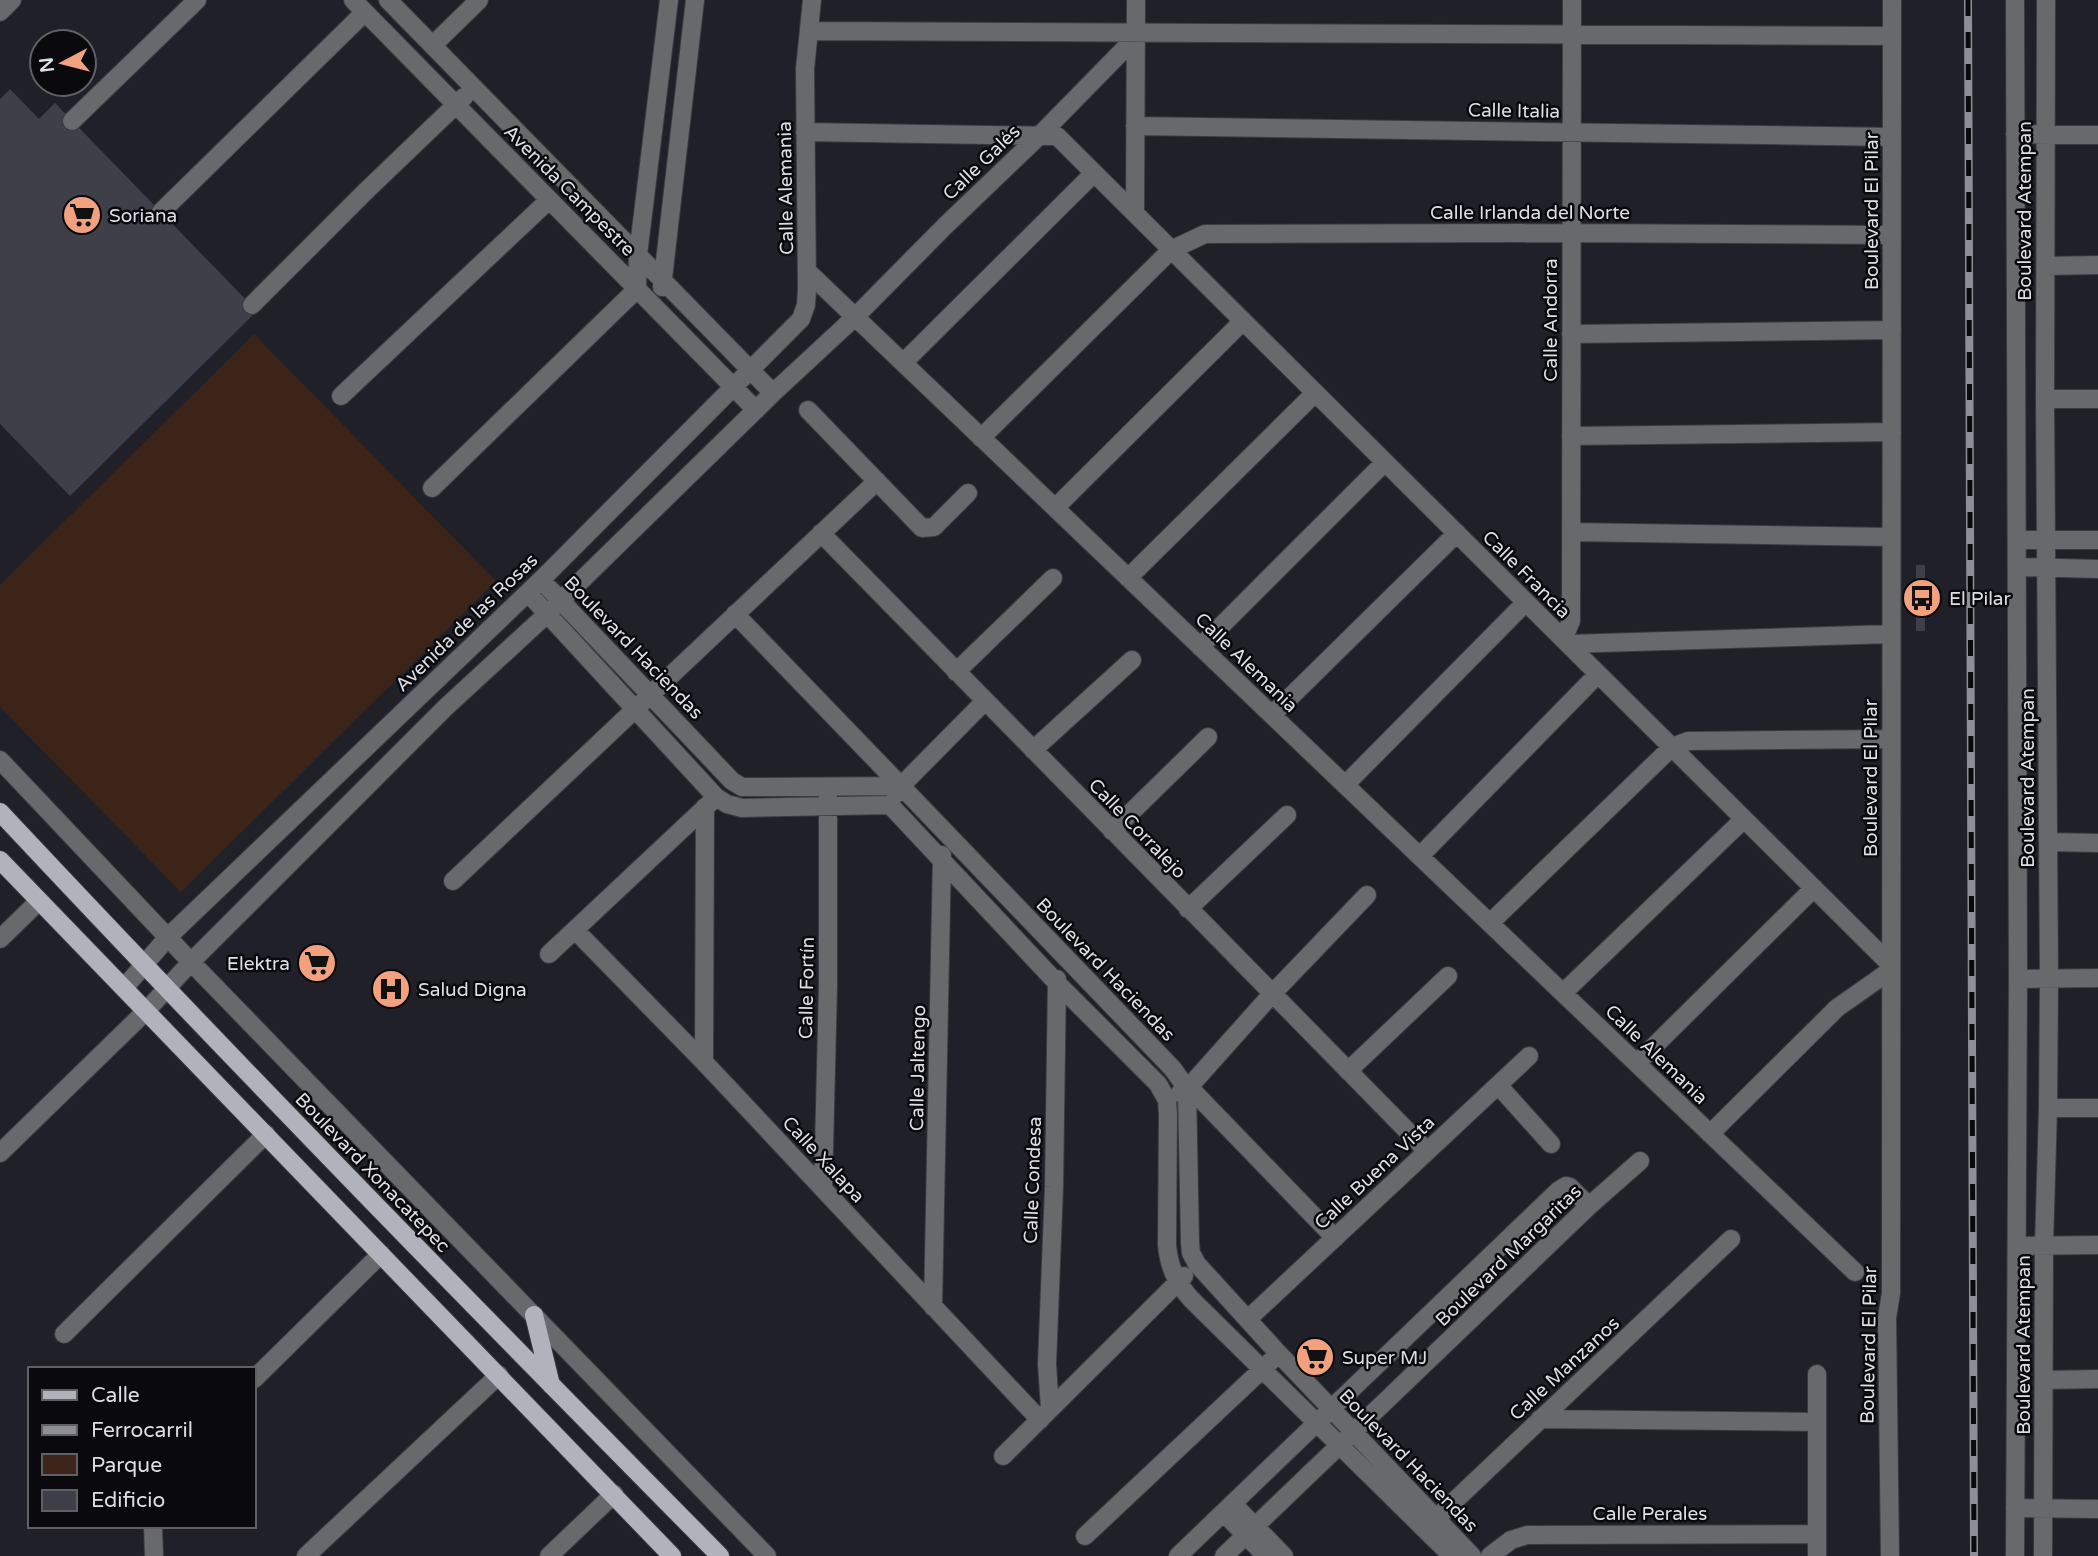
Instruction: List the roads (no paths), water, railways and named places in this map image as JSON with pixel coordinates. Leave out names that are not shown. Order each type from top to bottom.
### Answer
[{"type":"main road","name":"Boulevard Xonacatepec","points":[[0,812],[166,989],[720,1556]]},
{"type":"main road","points":[[0,860],[672,1556]]},
{"type":"main road","points":[[534,1315],[551,1385]]},
{"type":"street","points":[[0,12],[12,0]]},
{"type":"street","points":[[72,121],[197,0]]},
{"type":"street","name":"Avenida Campestre","points":[[388,0],[774,393]]},
{"type":"street","points":[[433,46],[479,0]]},
{"type":"street","points":[[432,488],[637,289],[638,255],[669,0]]},
{"type":"street","points":[[660,312],[695,0]]},
{"type":"street","name":"Calle Alemania","points":[[812,0],[805,69],[807,271],[1854,1272]]},
{"type":"street","points":[[1135,213],[1136,0]]},
{"type":"street","name":"Calle Andorra","points":[[1565,641],[1571,621],[1572,0]]},
{"type":"street","name":"Boulevard El Pilar","points":[[1889,1556],[1887,1318],[1891,1293],[1892,0]]},
{"type":"street","name":"Boulevard Atempan","points":[[2015,0],[2018,540],[2015,1556]]},
{"type":"street","name":"Boulevard Atempan","points":[[2043,1556],[2044,1245],[2049,978],[2045,398],[2046,0]]},
{"type":"street","points":[[161,212],[359,6]]},
{"type":"street","name":"Avenida Campestre","points":[[359,6],[756,410]]},
{"type":"street","points":[[809,31],[1136,35],[1892,36]]},
{"type":"street","name":"Calle Galés","points":[[855,317],[1039,136],[1136,35]]},
{"type":"street","points":[[252,305],[474,87]]},
{"type":"street","name":"Calle Italia","points":[[1135,126],[1892,137]]},
{"type":"street","points":[[805,132],[1039,136]]},
{"type":"street","points":[[2015,134],[2098,135]]},
{"type":"street","name":"Calle Francia","points":[[1039,136],[1057,136],[1891,967]]},
{"type":"street","points":[[903,363],[1094,173]]},
{"type":"street","points":[[649,175],[676,180]]},
{"type":"street","points":[[341,396],[549,200]]},
{"type":"street","name":"Calle Irlanda del Norte","points":[[981,438],[1171,250],[1205,234],[1892,235]]},
{"type":"street","points":[[2046,266],[2098,265]]},
{"type":"street","name":"Avenida de las Rosas","points":[[124,988],[168,937],[534,587],[801,319],[806,305],[807,271]]},
{"type":"street","points":[[0,1153],[146,1010],[446,707],[547,614],[855,317]]},
{"type":"street","points":[[1055,508],[1243,321]]},
{"type":"street","points":[[1571,334],[1892,331]]},
{"type":"street","points":[[1128,578],[1315,393]]},
{"type":"street","points":[[2045,398],[2098,399]]},
{"type":"street","points":[[808,410],[922,528],[934,527],[968,493]]},
{"type":"street","points":[[1571,436],[1892,432]]},
{"type":"street","points":[[1200,647],[1384,462]]},
{"type":"street","points":[[453,881],[877,481]]},
{"type":"street","points":[[1571,532],[1891,537]]},
{"type":"street","name":"Calle Corralejo","points":[[821,533],[1427,1151]]},
{"type":"street","points":[[1272,715],[1457,533]]},
{"type":"street","points":[[2018,540],[2098,540]]},
{"type":"street","points":[[2018,567],[2098,569]]},
{"type":"street","points":[[957,672],[1054,578]]},
{"type":"street","name":"Boulevard Haciendas","points":[[534,587],[560,600],[732,781]]},
{"type":"street","name":"Boulevard Haciendas","points":[[534,587],[547,614],[635,709],[710,802],[742,808],[890,805]]},
{"type":"street","points":[[1345,785],[1526,602]]},
{"type":"street","name":"Boulevard Haciendas","points":[[735,614],[1335,1238]]},
{"type":"street","points":[[1565,641],[1891,634]]},
{"type":"street","points":[[1033,750],[1132,660]]},
{"type":"street","points":[[1420,856],[1598,674]]},
{"type":"street","points":[[985,701],[901,786],[890,805],[1057,983],[1158,1084],[1167,1100],[1188,1088],[1272,994],[1367,895]]},
{"type":"street","points":[[1112,831],[1208,737]]},
{"type":"street","points":[[1490,923],[1672,747],[1688,741],[1891,739]]},
{"type":"street","points":[[0,760],[191,962],[767,1556]]},
{"type":"street","points":[[549,954],[732,781],[742,787],[901,786]]},
{"type":"street","name":"Calle Fortín","points":[[823,1189],[828,986],[828,788]]},
{"type":"street","points":[[704,1062],[710,802]]},
{"type":"street","points":[[1188,909],[1287,815]]},
{"type":"street","points":[[1563,993],[1744,819]]},
{"type":"street","name":"Calle Jaltengo","points":[[933,1307],[943,831]]},
{"type":"street","points":[[2048,842],[2098,843]]},
{"type":"street","points":[[1637,1063],[1814,888]]},
{"type":"street","points":[[0,939],[39,901]]},
{"type":"street","name":"Calle Xalapa","points":[[575,930],[704,1062],[933,1307],[1045,1414]]},
{"type":"street","name":"Calle Condesa","points":[[1045,1414],[1060,952]]},
{"type":"street","points":[[1710,1134],[1837,1008],[1891,967]]},
{"type":"street","points":[[1348,1071],[1448,976]]},
{"type":"street","points":[[2018,979],[2098,978]]},
{"type":"street","name":"Calle Buena Vista","points":[[1248,1320],[1528,1056]]},
{"type":"street","points":[[1498,1085],[1551,1144]]},
{"type":"street","points":[[1003,1456],[1197,1264],[1191,1253],[1190,1243],[1188,1088]]},
{"type":"street","name":"Boulevard Haciendas","points":[[1167,1100],[1167,1245],[1169,1262],[1177,1283],[1339,1446],[1472,1556]]},
{"type":"street","points":[[2048,1108],[2098,1108]]},
{"type":"street","points":[[64,1334],[266,1134]]},
{"type":"street","name":"Boulevard Margaritas","points":[[1224,1556],[1589,1206],[1640,1161]]},
{"type":"street","name":"Boulevard Margaritas","points":[[1178,1556],[1558,1191],[1566,1186],[1570,1187],[1589,1206]]},
{"type":"street","name":"Calle Manzanos","points":[[1431,1523],[1731,1239]]},
{"type":"street","points":[[2017,1246],[2098,1245]]},
{"type":"street","points":[[256,1377],[382,1254]]},
{"type":"street","name":"Boulevard Haciendas","points":[[1197,1264],[1353,1433],[1431,1523],[1452,1556]]},
{"type":"street","points":[[1085,1536],[1279,1354]]},
{"type":"street","points":[[1816,1556],[1817,1374]]},
{"type":"street","points":[[306,1556],[499,1375]]},
{"type":"street","points":[[2045,1380],[2098,1379]]},
{"type":"street","points":[[1540,1419],[1817,1422]]},
{"type":"street","points":[[550,1556],[614,1494]]},
{"type":"street","points":[[1228,1508],[1250,1531],[1284,1556]]},
{"type":"street","points":[[2014,1508],[2098,1509]]},
{"type":"street","points":[[153,1528],[154,1556]]},
{"type":"street","points":[[1250,1531],[1266,1556]]},
{"type":"street","name":"Calle Perales","points":[[1490,1556],[1511,1540],[1528,1535],[1816,1534]]},
{"type":"railway","points":[[1968,0],[1974,1556]]},
{"type":"place","name":"Soriana","points":[[82,215]]},
{"type":"place","name":"El Pilar","points":[[1922,598]]},
{"type":"place","name":"Elektra","points":[[317,963]]},
{"type":"place","name":"Salud Digna","points":[[391,989]]},
{"type":"place","name":"Super MJ","points":[[1315,1357]]}]
